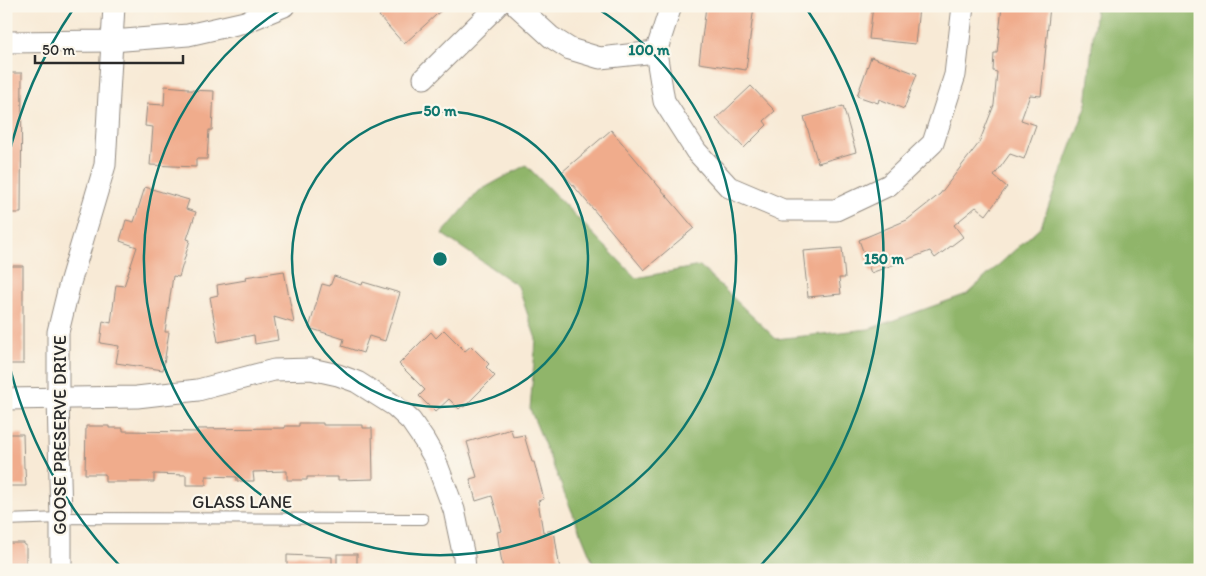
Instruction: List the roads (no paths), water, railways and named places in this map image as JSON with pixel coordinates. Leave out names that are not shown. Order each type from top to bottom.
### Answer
[{"type":"street","name":"GOOSE PRESERVE DRIVE","points":[[61,570],[58,332],[70,283],[105,165],[114,6]]},
{"type":"street","points":[[424,78],[497,6]]},
{"type":"street","points":[[517,6],[551,37],[570,49],[600,58],[656,52]]},
{"type":"street","points":[[671,6],[656,52],[664,101],[696,151],[729,187],[783,210],[836,210],[889,185],[932,143],[955,75],[963,6]]},
{"type":"street","points":[[6,42],[112,41],[188,35],[245,22],[272,9]]},
{"type":"street","points":[[6,398],[137,397],[198,390],[274,370],[311,369],[338,375],[357,382],[395,406],[411,421],[435,459],[454,510],[465,570]]},
{"type":"lane","name":"GLASS LANE","points":[[6,520],[61,518],[423,519]]}]
